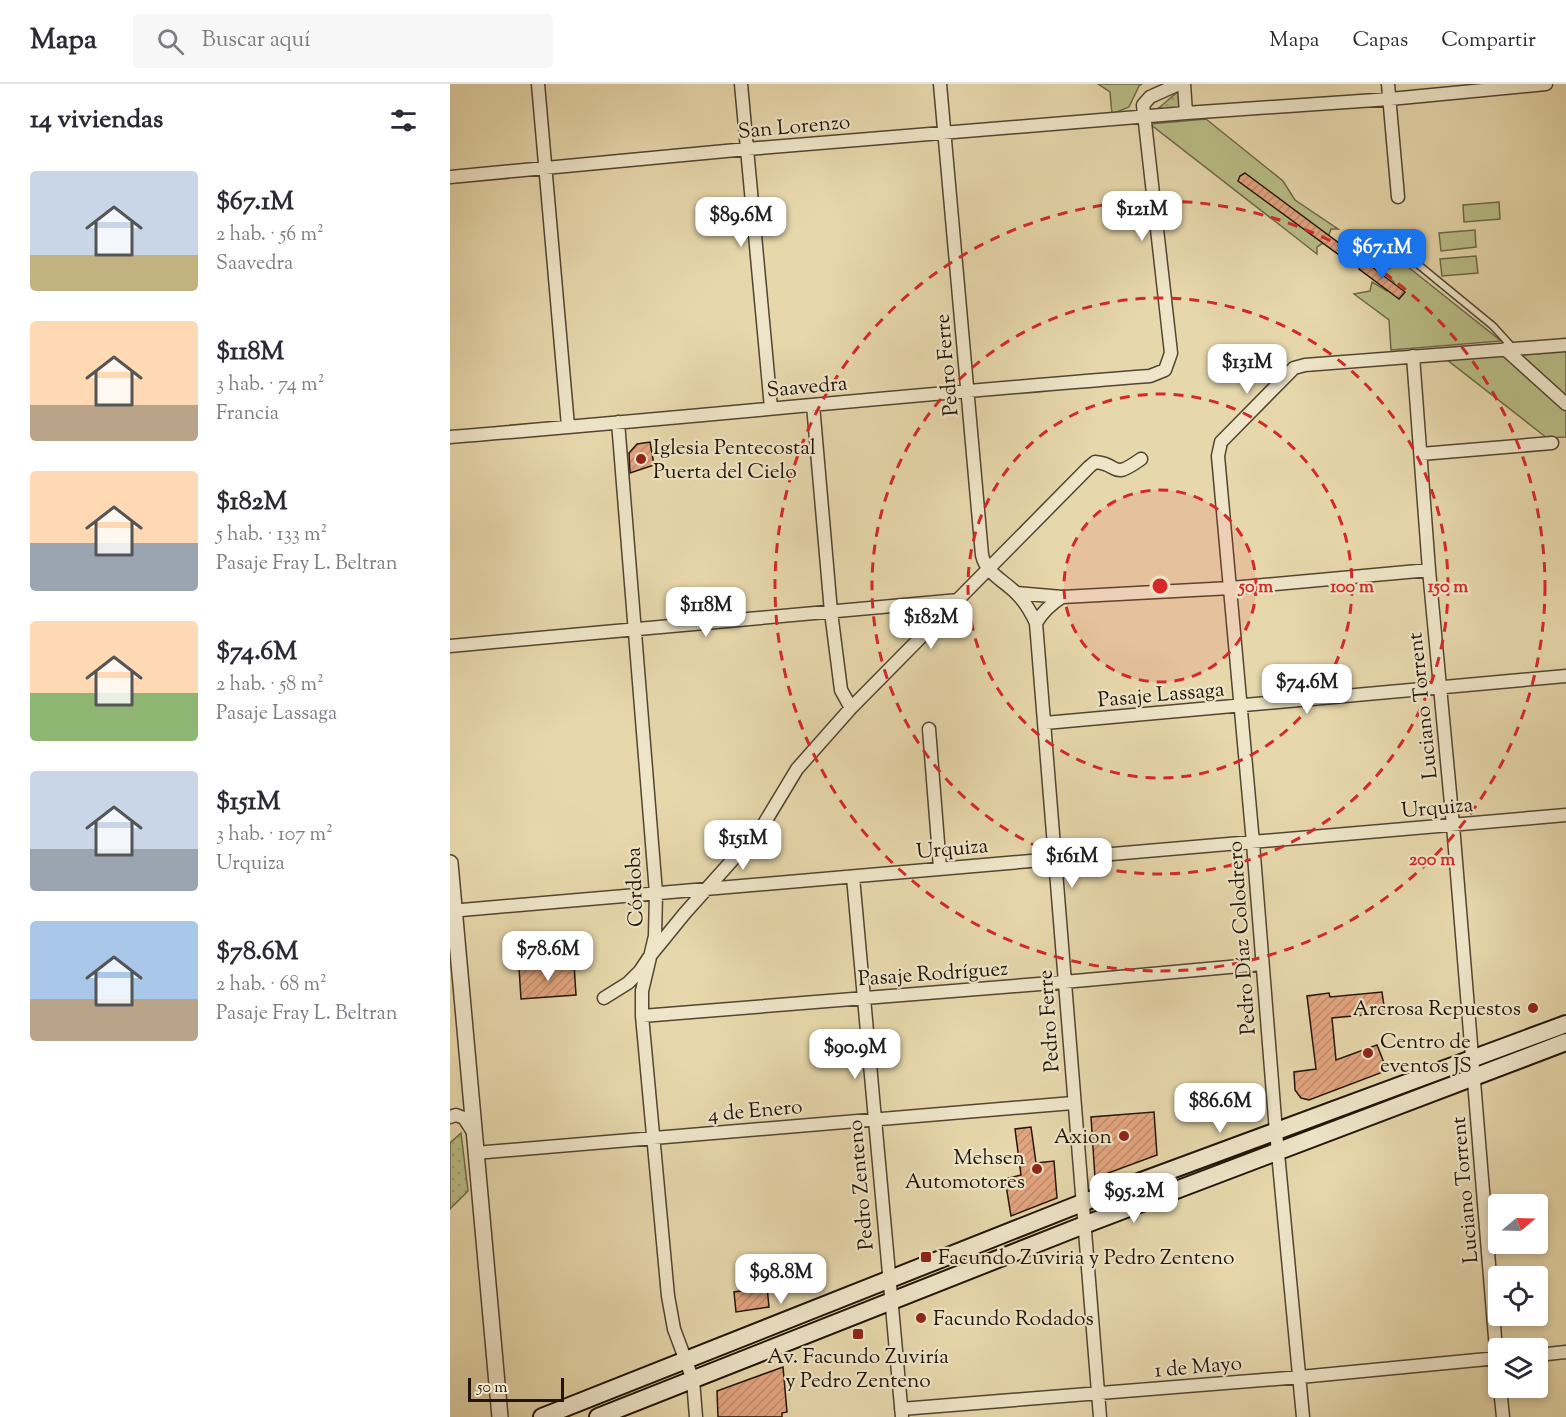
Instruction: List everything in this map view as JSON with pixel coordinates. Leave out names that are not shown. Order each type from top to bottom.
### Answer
[{"type":"main road","points":[[542,1417],[1082,1203],[1566,1024]]},
{"type":"main road","points":[[598,1417],[890,1300],[1566,1042]]},
{"type":"street","points":[[538,84],[568,426]]},
{"type":"street","points":[[741,84],[771,408]]},
{"type":"street","name":"Pedro Ferre","points":[[940,84],[982,555],[988,569],[1016,592],[1029,608],[1036,623],[1100,1417]]},
{"type":"street","points":[[1142,117],[1143,105],[1150,97],[1179,84]]},
{"type":"street","points":[[1184,84],[1186,113]]},
{"type":"street","points":[[1388,84],[1398,197]]},
{"type":"street","name":"San Lorenzo","points":[[450,177],[747,149],[1186,113],[1390,99],[1475,87],[1546,84]]},
{"type":"street","name":"Saavedra","points":[[450,437],[968,390],[1150,376],[1165,370],[1170,353],[1142,117]]},
{"type":"street","points":[[1413,356],[1566,345]]},
{"type":"street","points":[[1510,349],[1566,404]]},
{"type":"street","name":"Luciano Torrent","points":[[1413,356],[1429,570],[1496,1338]]},
{"type":"street","name":"Pedro Díaz Colodrero","points":[[1303,1417],[1218,456],[1221,442],[1294,368],[1305,365],[1413,356]]},
{"type":"street","points":[[813,405],[831,612],[841,690],[851,708]]},
{"type":"street","name":"Córdoba","points":[[618,422],[656,892],[655,936],[642,992],[642,1016],[668,1296],[674,1329],[693,1380],[696,1417]]},
{"type":"street","points":[[1420,454],[1552,443]]},
{"type":"street","points":[[604,998],[628,983],[640,971],[650,956],[762,826],[797,769],[851,708],[988,569],[1095,462],[1118,471],[1126,470],[1141,459]]},
{"type":"street","points":[[1016,592],[1062,597],[1231,588],[1429,570]]},
{"type":"street","points":[[1036,623],[1052,603],[1062,597]]},
{"type":"street","points":[[450,646],[959,600]]},
{"type":"street","name":"Pasaje Lassaga","points":[[1045,723],[1566,676]]},
{"type":"street","points":[[929,729],[940,868]]},
{"type":"street","name":"Urquiza","points":[[452,911],[1566,815]]},
{"type":"street","points":[[450,863],[452,911],[500,1417]]},
{"type":"street","name":"Pedro Zenteno","points":[[853,877],[862,998],[901,1413]]},
{"type":"street","name":"Pasaje Rodríguez","points":[[642,1016],[1262,964]]},
{"type":"street","name":"4 de Enero","points":[[475,1153],[1073,1103]]},
{"type":"street","points":[[450,1117],[456,1115],[464,1118],[473,1132]]},
{"type":"street","points":[[1548,1353],[1566,1352]]},
{"type":"street","name":"1 de Mayo","points":[[901,1413],[1488,1359]]},
{"type":"street","points":[[1501,1398],[1503,1417]]},
{"type":"lane","points":[[1415,262],[1486,320],[1510,349]]},
{"type":"green space","points":[[1098,84],[1142,84],[1129,107],[1112,114],[1110,92]]},
{"type":"green space","points":[[1181,89],[1183,110],[1153,113]]},
{"type":"green space","points":[[1206,119],[1283,181],[1295,200],[1338,229],[1331,229],[1326,240],[1317,247],[1317,254],[1150,124]]},
{"type":"green space","points":[[1499,202],[1500,219],[1464,222],[1463,205]]},
{"type":"green space","points":[[1475,230],[1476,247],[1441,251],[1439,233]]},
{"type":"green space","points":[[1393,255],[1501,341],[1391,350],[1389,320],[1354,294],[1370,291],[1372,282],[1387,291],[1394,282],[1382,271],[1390,268]]},
{"type":"green space","points":[[1476,256],[1478,273],[1442,276],[1440,259]]},
{"type":"green space","points":[[1566,350],[1566,437],[1547,438],[1446,359]]},
{"type":"green space","points":[[461,1133],[468,1191],[450,1209],[450,1143]]},
{"type":"building","points":[[1245,173],[1355,255],[1350,263],[1238,181]]},
{"type":"building","points":[[1364,261],[1405,292],[1399,299],[1359,269]]},
{"type":"building","name":"Iglesia Pentecostal Puerta del Cielo","points":[[650,442],[654,465],[630,473],[629,453],[637,444]]},
{"type":"building","points":[[574,964],[576,995],[521,999],[519,968]]},
{"type":"building","name":"Centro de eventos JS","points":[[1382,992],[1385,1013],[1332,1018],[1336,1060],[1377,1045],[1386,1068],[1383,1072],[1309,1100],[1301,1098],[1295,1090],[1294,1072],[1316,1069],[1307,996],[1329,993],[1330,997]]},
{"type":"building","name":"Axion","points":[[1154,1112],[1157,1155],[1095,1178],[1091,1117]]},
{"type":"building","name":"Mehsen Automotores","points":[[1031,1127],[1036,1163],[1054,1161],[1057,1198],[1011,1216],[1005,1179],[1021,1175],[1015,1129]]},
{"type":"building","points":[[767,1287],[769,1307],[736,1312],[734,1292]]},
{"type":"building","points":[[783,1367],[787,1412],[782,1413],[782,1417],[718,1417],[717,1391]]},
{"type":"place","name":"Iglesia Pentecostal Puerta del Cielo","points":[[641,459]]},
{"type":"place","name":"Arcrosa Repuestos","points":[[1533,1008]]},
{"type":"place","name":"Centro de eventos JS","points":[[1368,1053]]},
{"type":"place","name":"Axion","points":[[1124,1136]]},
{"type":"place","name":"Mehsen Automotores","points":[[1037,1169]]},
{"type":"place","name":"Facundo Zuviria y Pedro Zenteno","points":[[926,1257]]},
{"type":"place","name":"Facundo Rodados","points":[[921,1318]]},
{"type":"place","name":"Av. Facundo Zuviría y Pedro Zenteno","points":[[858,1334]]}]
